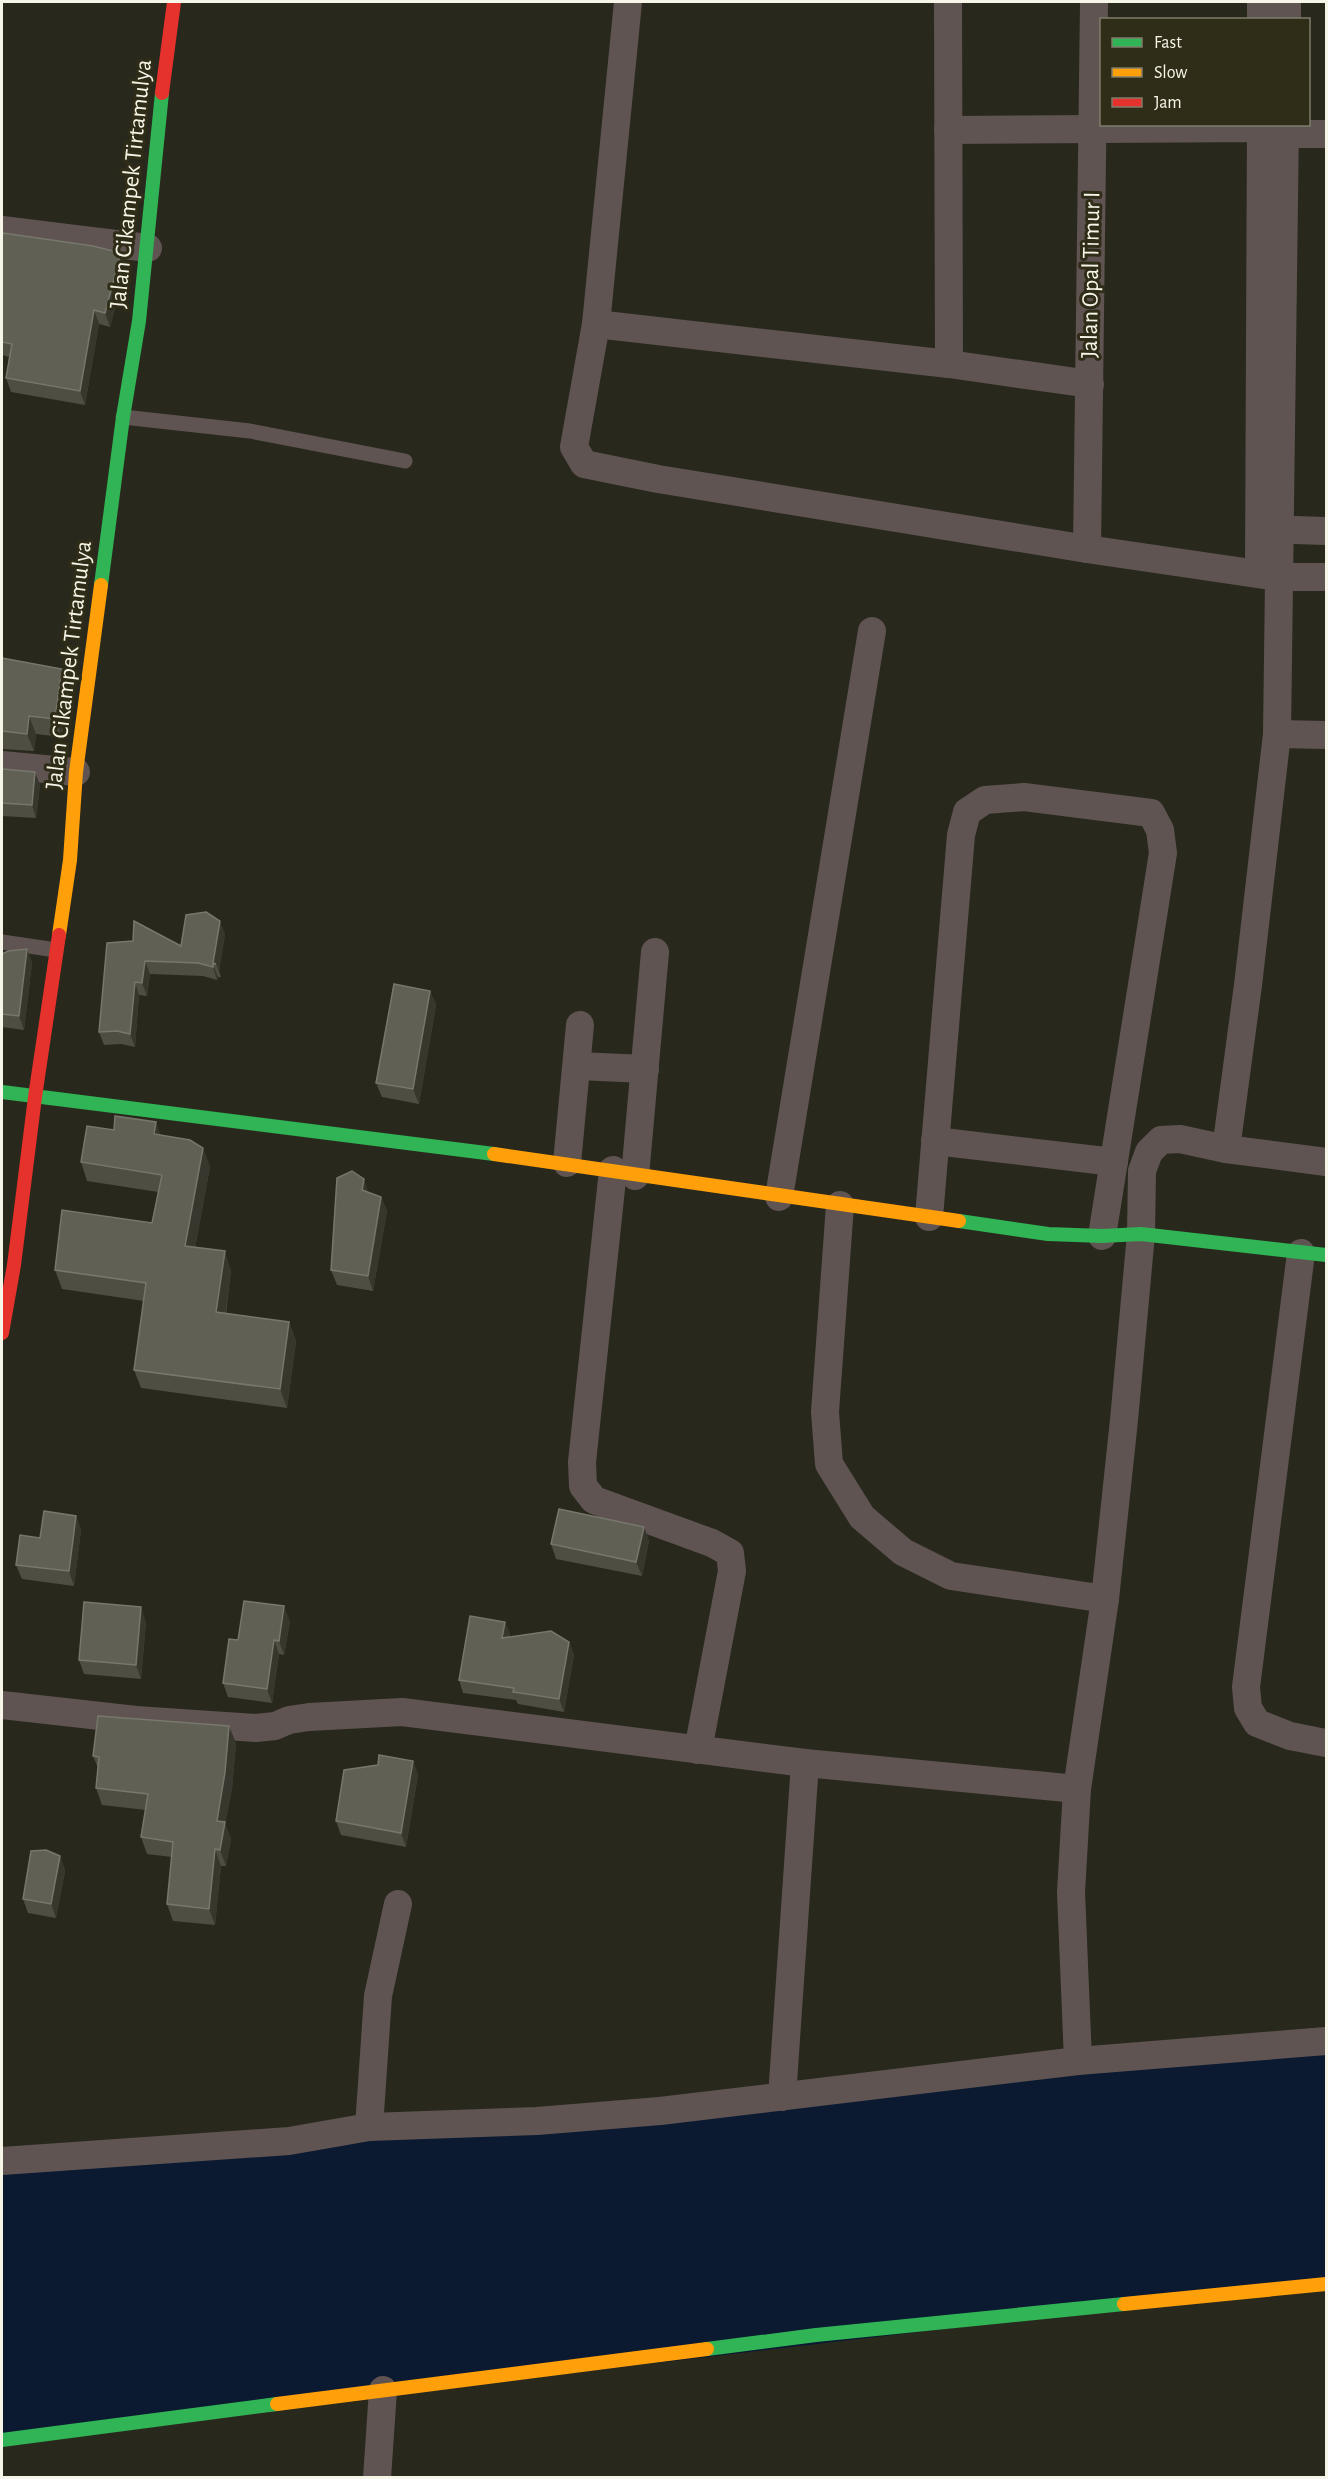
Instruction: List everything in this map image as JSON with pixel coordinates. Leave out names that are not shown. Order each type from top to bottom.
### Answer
[{"type":"street","name":"Jalan Cikampek Tirtamulya","points":[[2,1333],[16,1253],[35,1097],[70,860],[76,772],[123,417],[139,321],[164,75],[174,2]]},
{"type":"street","points":[[628,2],[596,324],[574,447],[584,464],[658,479],[1087,549],[1269,575],[1326,577]]},
{"type":"street","points":[[948,2],[949,364]]},
{"type":"street","name":"Jalan Opal Timur I","points":[[1087,549],[1094,2]]},
{"type":"street","points":[[1261,2],[1261,18]]},
{"type":"street","points":[[1287,2],[1287,18]]},
{"type":"street","points":[[948,130],[1273,128],[1326,134]]},
{"type":"street","points":[[1226,1149],[1248,986],[1276,734],[1269,575],[1273,128]]},
{"type":"street","points":[[2,230],[148,248]]},
{"type":"street","points":[[596,324],[949,364],[1090,384]]},
{"type":"street","points":[[1270,530],[1326,531]]},
{"type":"street","points":[[779,1197],[872,631]]},
{"type":"street","points":[[1276,734],[1326,735]]},
{"type":"street","points":[[2,765],[76,772]]},
{"type":"street","points":[[929,1217],[961,835],[967,812],[985,800],[1024,797],[1151,813],[1160,830],[1163,853],[1102,1236]]},
{"type":"street","points":[[655,952],[645,1069],[624,1173],[582,1462],[583,1486],[594,1500],[712,1543],[730,1553],[732,1570],[698,1750]]},
{"type":"street","points":[[567,1163],[578,1066],[580,1025]]},
{"type":"street","points":[[578,1066],[645,1069]]},
{"type":"street","points":[[2,1092],[567,1163],[779,1197],[1048,1234],[1102,1236],[1141,1234],[1314,1254],[1246,1687],[1248,1708],[1257,1723],[1290,1736],[1326,1743]]},
{"type":"street","points":[[1078,2061],[1071,1892],[1077,1790],[1105,1599],[1141,1234],[1142,1171],[1149,1152],[1161,1140],[1180,1139],[1226,1149],[1326,1162]]},
{"type":"street","points":[[934,1141],[1113,1162]]},
{"type":"street","points":[[840,1205],[825,1412],[829,1464],[862,1517],[903,1552],[951,1576],[1105,1599]]},
{"type":"street","points":[[2,1705],[136,1720],[256,1728],[309,1717],[402,1712],[805,1763],[1077,1790]]},
{"type":"street","points":[[782,2097],[805,1763]]},
{"type":"street","points":[[369,2127],[378,1996],[398,1904]]},
{"type":"street","points":[[2,2162],[289,2140],[369,2127],[537,2121],[660,2111],[1078,2061],[1326,2041]]},
{"type":"street","points":[[2,2440],[816,2336],[1326,2284]]},
{"type":"street","points":[[377,2478],[383,2390]]},
{"type":"lane","points":[[123,417],[250,432],[405,460]]},
{"type":"lane","points":[[2,942],[56,950]]},
{"type":"water","points":[[1326,2041],[1326,2284],[2,2440],[2,2161]]},
{"type":"building","points":[[3,233],[93,246],[121,253],[105,313],[94,310],[80,391],[6,378],[12,344],[2,342]]},
{"type":"building","points":[[2,658],[62,669],[55,719],[29,716],[27,734],[2,731]]},
{"type":"building","points":[[2,769],[35,772],[32,805],[2,803]]},
{"type":"building","points":[[206,912],[220,921],[213,963],[216,964],[213,964],[213,967],[198,963],[145,961],[142,983],[135,982],[130,1034],[117,1031],[99,1032],[107,943],[133,941],[134,921],[181,946],[186,915]]},
{"type":"building","points":[[27,949],[19,1016],[2,1014],[2,954]]},
{"type":"building","points":[[394,984],[430,991],[413,1089],[376,1083]]},
{"type":"building","points":[[115,1116],[156,1122],[154,1134],[190,1140],[203,1148],[185,1246],[225,1251],[216,1312],[289,1322],[280,1389],[134,1370],[146,1283],[55,1270],[62,1210],[152,1223],[162,1175],[81,1162],[87,1126],[114,1130]]},
{"type":"building","points":[[352,1171],[364,1179],[362,1190],[381,1197],[368,1276],[331,1270],[337,1178]]},
{"type":"building","points":[[559,1509],[644,1527],[636,1562],[551,1544]]},
{"type":"building","points":[[44,1511],[76,1516],[69,1571],[16,1565],[20,1535],[40,1538]]},
{"type":"building","points":[[244,1601],[284,1606],[279,1641],[274,1640],[267,1689],[223,1683],[229,1639],[238,1640]]},
{"type":"building","points":[[84,1602],[141,1607],[136,1665],[79,1660]]},
{"type":"building","points":[[470,1616],[505,1622],[502,1638],[551,1631],[569,1642],[559,1699],[513,1692],[514,1688],[459,1680]]},
{"type":"building","points":[[98,1716],[229,1726],[217,1821],[225,1822],[220,1850],[215,1849],[209,1909],[167,1904],[173,1842],[141,1837],[148,1794],[96,1788],[99,1757],[93,1756]]},
{"type":"building","points":[[379,1755],[413,1761],[401,1833],[336,1821],[344,1770],[378,1765]]},
{"type":"building","points":[[46,1850],[60,1856],[51,1904],[23,1899],[31,1851]]},
{"type":"traffic: fast","points":[[101,585],[123,417],[139,321],[162,93]]},
{"type":"traffic: fast","points":[[2,1092],[494,1154]]},
{"type":"traffic: fast","points":[[959,1221],[1048,1234],[1102,1236],[1141,1234],[1326,1255]]},
{"type":"traffic: fast","points":[[707,2349],[816,2335],[1124,2304]]},
{"type":"traffic: fast","points":[[2,2440],[277,2404]]},
{"type":"traffic: slow","points":[[59,935],[70,860],[76,772],[101,585]]},
{"type":"traffic: slow","points":[[494,1154],[959,1221]]},
{"type":"traffic: slow","points":[[1124,2304],[1326,2284]]},
{"type":"traffic: slow","points":[[277,2404],[707,2349]]},
{"type":"traffic: jam","points":[[162,93],[174,2]]},
{"type":"traffic: jam","points":[[2,1333],[14,1265],[35,1097],[59,935]]}]
